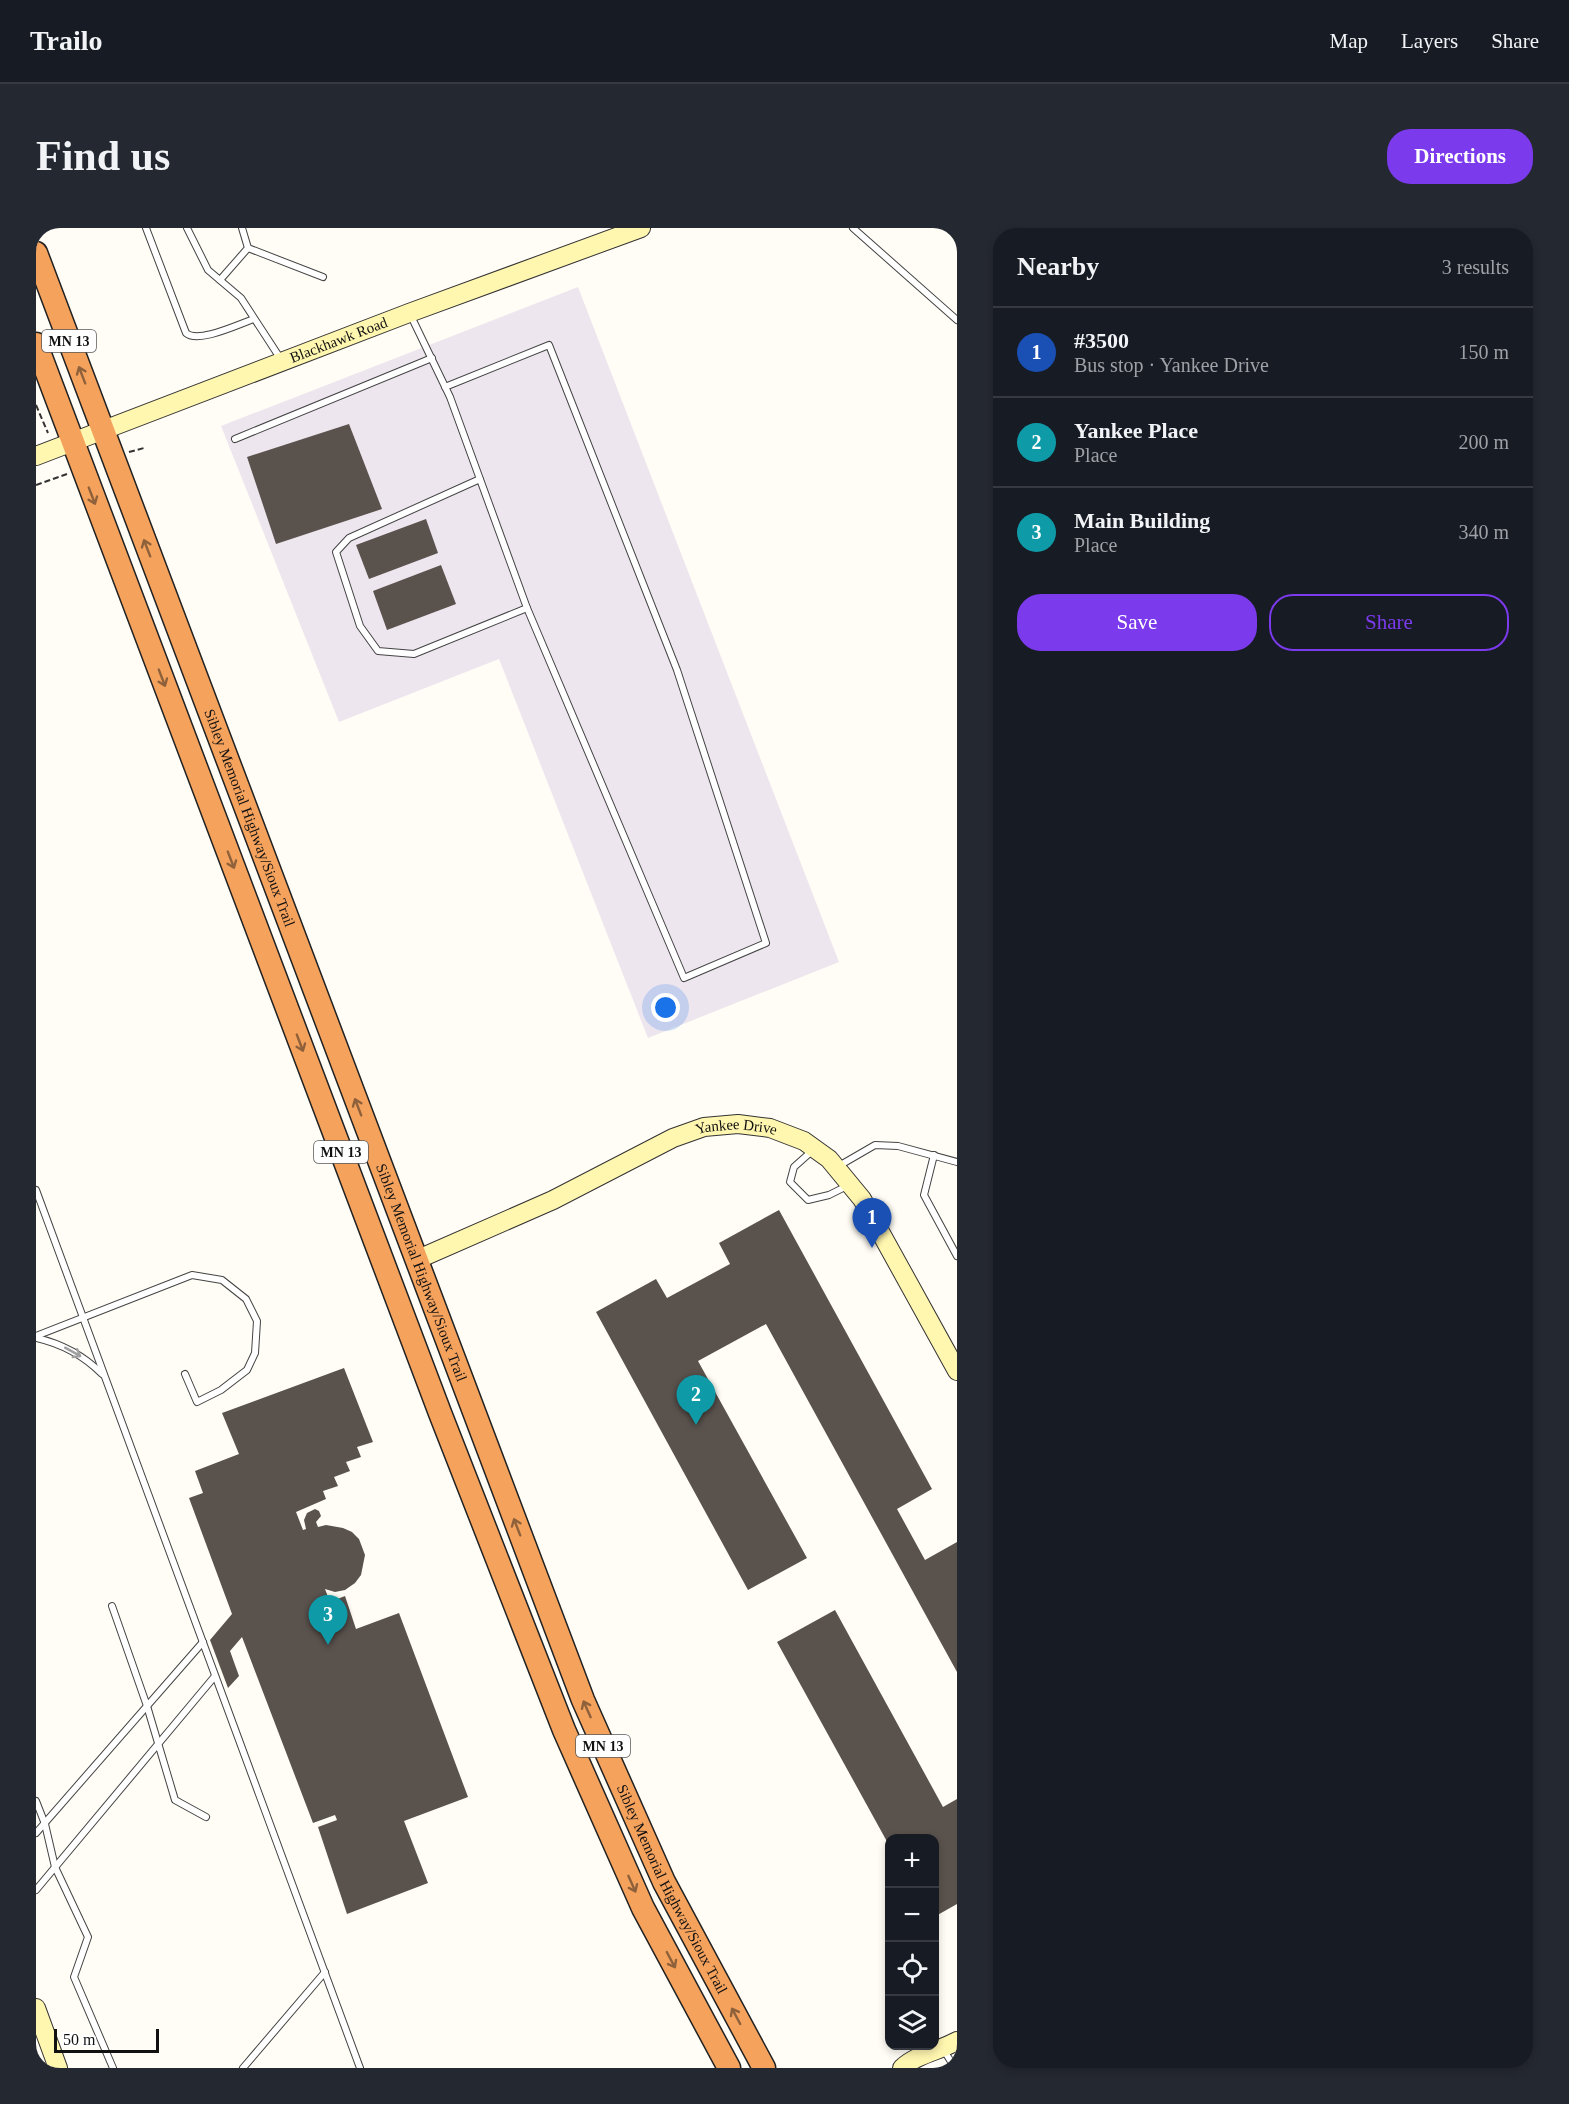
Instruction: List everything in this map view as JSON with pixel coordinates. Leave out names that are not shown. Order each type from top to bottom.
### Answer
[{"type":"highway","name":"MN 13","points":[[36,253],[102,430]]},
{"type":"highway","name":"MN 13","points":[[36,344],[72,441]]},
{"type":"highway","name":"Sibley Memorial Highway/Sioux Trail","points":[[102,430],[583,1700],[664,1882],[764,2068]]},
{"type":"highway","name":"Sibley Memorial Highway/Sioux Trail","points":[[72,441],[440,1413],[564,1730],[643,1908],[729,2068]]},
{"type":"street","name":"Blackhawk Road","points":[[36,456],[409,313],[641,228]]},
{"type":"street","name":"Yankee Drive","points":[[416,1260],[554,1200],[673,1138],[704,1127],[738,1124],[770,1128],[804,1142],[829,1159],[862,1198],[957,1371]]},
{"type":"street","points":[[36,2008],[58,2068]]},
{"type":"street","points":[[902,2068],[911,2060],[950,2045]]},
{"type":"street","points":[[927,2068],[950,2045]]},
{"type":"lane","points":[[146,228],[189,336],[200,337],[254,319]]},
{"type":"lane","points":[[188,228],[208,270],[241,298],[282,361]]},
{"type":"lane","points":[[242,228],[248,248]]},
{"type":"lane","points":[[854,228],[957,320]]},
{"type":"lane","points":[[220,280],[248,248]]},
{"type":"lane","points":[[248,248],[323,277]]},
{"type":"lane","points":[[409,313],[446,387],[527,608],[684,978],[766,943],[677,669],[549,345],[446,387]]},
{"type":"lane","points":[[234,439],[432,358]]},
{"type":"lane","points":[[480,479],[349,538],[336,552],[360,626],[378,651],[414,654],[527,608]]},
{"type":"lane","points":[[837,1168],[875,1144],[898,1146],[957,1162]]},
{"type":"lane","points":[[814,1148],[794,1167],[790,1182],[808,1200],[829,1195],[850,1184]]},
{"type":"lane","points":[[934,1155],[924,1195],[957,1256]]},
{"type":"lane","points":[[36,1190],[360,2068]]},
{"type":"lane","points":[[36,1337],[192,1275],[222,1280],[246,1299],[257,1321],[255,1353],[247,1370],[221,1390],[196,1402],[185,1374]]},
{"type":"lane","points":[[36,1337],[76,1352],[105,1376]]},
{"type":"lane","points":[[112,1606],[147,1706],[175,1800],[206,1817]]},
{"type":"lane","points":[[36,1833],[203,1642]]},
{"type":"lane","points":[[36,1890],[215,1676]]},
{"type":"lane","points":[[36,1801],[45,1824],[55,1868],[87,1937],[74,1977],[113,2068]]},
{"type":"lane","points":[[243,2068],[325,1972]]},
{"type":"lane","points":[[950,2045],[955,2068]]},
{"type":"shaded area","points":[[578,287],[839,962],[648,1038],[499,659],[339,722],[221,426]]},
{"type":"building","points":[[349,424],[382,509],[276,544],[247,457]]},
{"type":"building","points":[[426,519],[438,553],[369,579],[356,545]]},
{"type":"building","points":[[441,565],[456,604],[387,630],[373,591]]},
{"type":"building","points":[[779,1210],[932,1489],[897,1509],[925,1560],[957,1542],[957,1672],[766,1324],[698,1361],[807,1558],[748,1590],[596,1312],[656,1279],[667,1298],[730,1264],[719,1243]]},
{"type":"building","points":[[344,1368],[373,1442],[357,1447],[361,1457],[346,1462],[350,1471],[334,1477],[338,1486],[323,1491],[326,1499],[296,1512],[303,1530],[306,1529],[304,1520],[307,1513],[315,1509],[321,1516],[316,1522],[318,1527],[326,1525],[343,1528],[352,1532],[359,1539],[365,1555],[361,1575],[345,1590],[335,1592],[325,1589],[330,1602],[345,1596],[356,1629],[399,1613],[468,1797],[404,1821],[428,1883],[347,1914],[318,1827],[337,1820],[335,1815],[313,1823],[242,1637],[230,1651],[239,1676],[228,1688],[210,1640],[232,1614],[189,1498],[203,1493],[195,1471],[239,1454],[222,1413]]},
{"type":"building","points":[[835,1610],[943,1807],[957,1799],[957,1904],[939,1914],[939,1834],[885,1834],[885,1838],[777,1642]]},
{"type":"place","name":"#3500","points":[[872,1248]]},
{"type":"place","name":"Yankee Place","points":[[696,1425]]},
{"type":"place","name":"Main Building","points":[[328,1645]]}]
